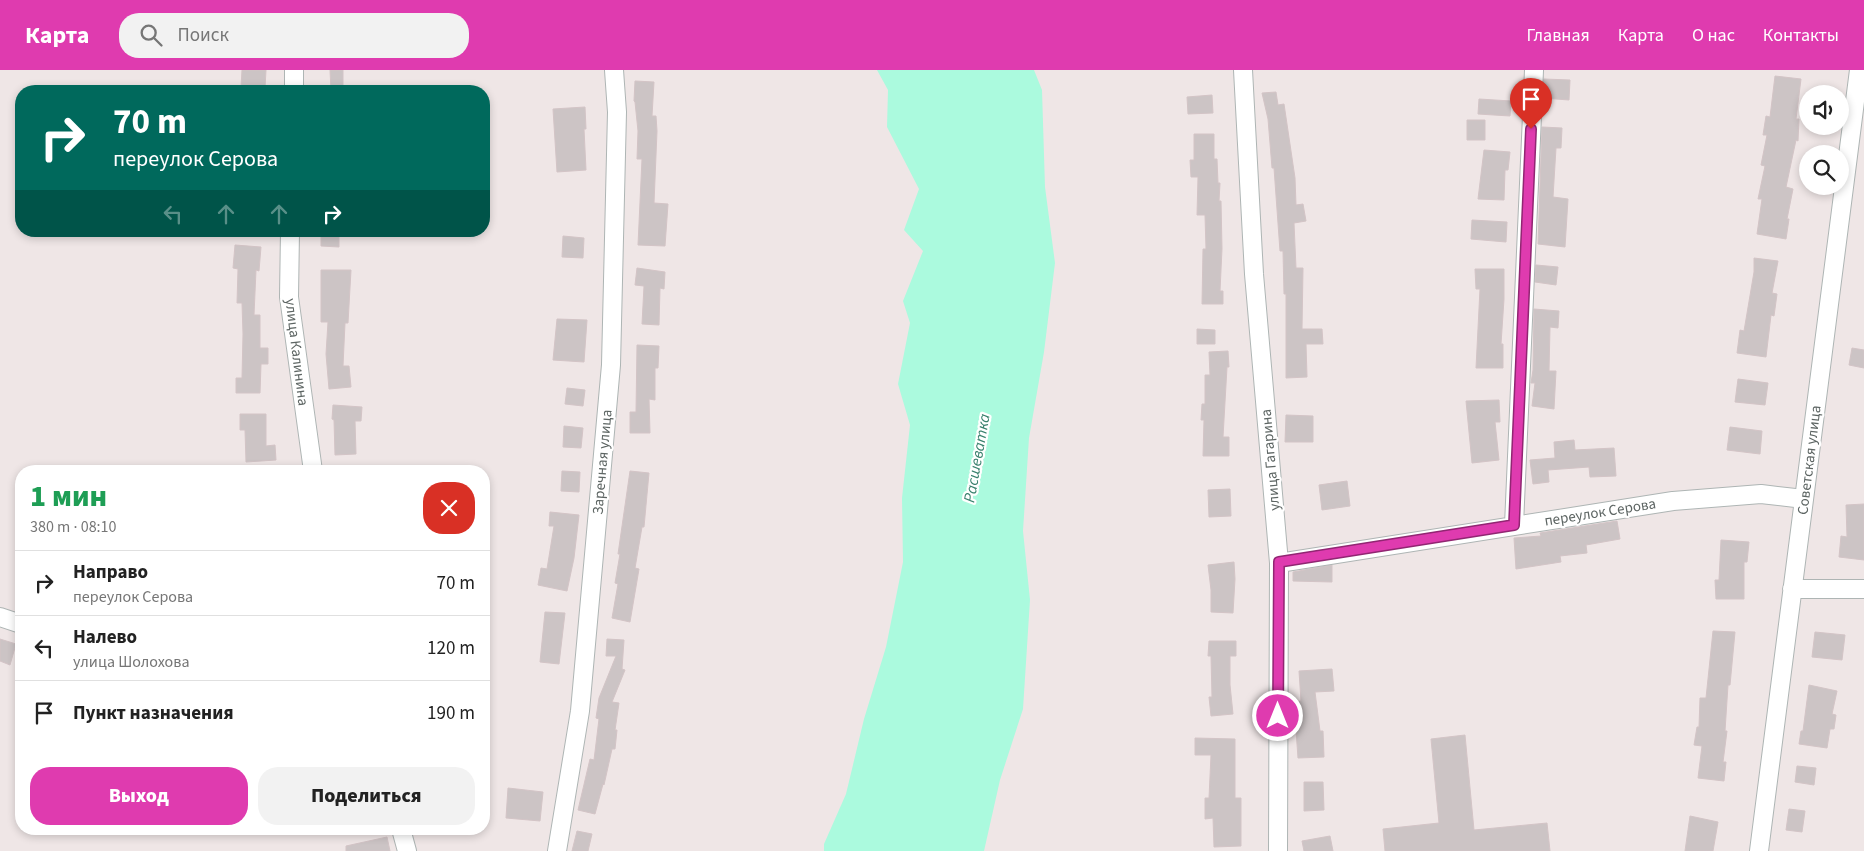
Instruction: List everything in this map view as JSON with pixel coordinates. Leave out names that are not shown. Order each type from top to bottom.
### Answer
[{"type":"street","points":[[294,70],[294,85]]},
{"type":"street","name":"Заречная улица","points":[[558,851],[580,711],[611,365],[617,112],[614,70]]},
{"type":"street","name":"улица Гагарина","points":[[1244,70],[1254,274],[1279,562],[1278,851]]},
{"type":"street","points":[[1514,525],[1534,70]]},
{"type":"street","name":"Советская улица","points":[[1759,851],[1860,70]]},
{"type":"street","name":"улица Калинина","points":[[290,237],[289,297],[312,465]]},
{"type":"street","name":"переулок Серова","points":[[1279,562],[1673,501],[1762,494],[1804,499]]},
{"type":"street","points":[[1792,589],[1864,589]]},
{"type":"street","points":[[0,617],[15,622]]},
{"type":"street","points":[[403,835],[407,851]]},
{"type":"water","name":"Расшеватка","points":[[877,70],[1034,70],[1042,90],[1045,187],[1055,263],[1044,352],[1029,438],[1023,531],[1030,600],[1023,709],[1000,780],[984,851],[824,851],[824,844],[846,794],[864,719],[886,647],[903,562],[902,498],[910,425],[898,384],[910,323],[903,301],[923,251],[904,230],[919,189],[887,127],[888,90]]},
{"type":"building","points":[[242,70],[266,70],[265,85],[241,85]]},
{"type":"building","points":[[330,70],[343,70],[343,85],[331,85]]},
{"type":"building","points":[[1775,76],[1801,79],[1796,119],[1799,119],[1798,141],[1796,140],[1786,187],[1793,189],[1787,219],[1789,219],[1786,239],[1757,234],[1762,199],[1758,199],[1765,166],[1761,165],[1767,135],[1763,135],[1766,116],[1770,117]]},
{"type":"building","points":[[1544,79],[1570,80],[1569,100],[1543,98]]},
{"type":"building","points":[[635,81],[654,82],[652,116],[656,116],[657,131],[654,203],[668,204],[665,246],[638,245],[642,159],[637,159],[638,131],[634,101]]},
{"type":"building","points":[[1276,92],[1278,105],[1284,104],[1295,178],[1296,205],[1303,204],[1306,221],[1294,223],[1296,268],[1303,268],[1302,329],[1322,329],[1323,344],[1306,344],[1307,377],[1286,378],[1286,294],[1284,294],[1283,251],[1280,251],[1274,168],[1272,168],[1268,119],[1262,93]]},
{"type":"building","points":[[1212,95],[1213,113],[1188,114],[1187,97]]},
{"type":"building","points":[[1479,99],[1511,101],[1510,116],[1478,114]]},
{"type":"building","points":[[585,107],[586,170],[557,172],[553,109]]},
{"type":"building","points":[[1467,120],[1485,120],[1485,140],[1467,140]]},
{"type":"building","points":[[1542,127],[1562,128],[1561,148],[1556,148],[1553,197],[1568,199],[1565,247],[1538,244]]},
{"type":"building","points":[[1194,134],[1214,134],[1214,159],[1217,159],[1218,183],[1220,183],[1219,201],[1221,201],[1222,249],[1220,291],[1223,291],[1223,304],[1202,304],[1203,249],[1206,249],[1205,215],[1197,215],[1198,177],[1191,177],[1190,160],[1194,160]]},
{"type":"building","points":[[1484,150],[1510,152],[1508,170],[1505,170],[1504,200],[1478,199]]},
{"type":"building","points":[[1472,220],[1507,222],[1506,242],[1471,239]]},
{"type":"building","points":[[563,236],[584,238],[583,258],[562,257]]},
{"type":"building","points":[[321,237],[339,237],[339,247],[321,246]]},
{"type":"building","points":[[235,245],[261,247],[259,271],[256,270],[254,315],[260,315],[260,348],[268,348],[268,364],[261,364],[260,393],[236,393],[236,378],[242,378],[243,334],[242,303],[237,303],[238,269],[233,268]]},
{"type":"building","points":[[1754,258],[1778,261],[1772,293],[1777,294],[1774,316],[1771,315],[1766,357],[1737,353],[1740,330],[1744,331],[1754,272]]},
{"type":"building","points":[[1536,265],[1558,267],[1556,285],[1535,282]]},
{"type":"building","points":[[637,268],[665,272],[664,289],[660,288],[659,325],[642,324],[644,286],[635,285]]},
{"type":"building","points":[[1475,269],[1504,269],[1501,344],[1503,344],[1503,368],[1476,368],[1480,289],[1476,289]]},
{"type":"building","points":[[321,270],[351,270],[348,323],[345,323],[343,366],[349,366],[351,387],[329,389],[326,354],[328,322],[321,322]]},
{"type":"building","points":[[1534,309],[1559,311],[1558,328],[1550,327],[1549,371],[1556,371],[1554,409],[1532,406],[1535,383],[1531,383]]},
{"type":"building","points":[[557,319],[587,320],[584,362],[553,360]]},
{"type":"building","points":[[1197,329],[1215,330],[1215,344],[1197,344]]},
{"type":"building","points":[[637,345],[659,346],[658,368],[655,368],[655,400],[649,399],[650,433],[630,433],[630,412],[636,412]]},
{"type":"building","points":[[1852,348],[1864,350],[1864,368],[1849,365]]},
{"type":"building","points":[[1228,351],[1229,367],[1227,367],[1223,437],[1229,437],[1229,456],[1203,456],[1204,420],[1201,420],[1202,404],[1205,404],[1205,375],[1210,375],[1209,352]]},
{"type":"building","points":[[1738,379],[1768,383],[1765,405],[1735,402]]},
{"type":"building","points":[[567,388],[585,390],[583,406],[565,404]]},
{"type":"building","points":[[1499,400],[1500,422],[1495,422],[1499,460],[1472,463],[1466,401]]},
{"type":"building","points":[[333,405],[362,407],[361,421],[355,421],[356,454],[335,455],[334,420],[332,419]]},
{"type":"building","points":[[240,414],[266,414],[266,446],[275,445],[276,460],[246,462],[245,430],[240,430]]},
{"type":"building","points":[[1286,415],[1313,416],[1313,442],[1285,442]]},
{"type":"building","points":[[564,426],[583,428],[581,448],[563,447]]},
{"type":"building","points":[[1730,427],[1762,431],[1760,454],[1727,450]]},
{"type":"building","points":[[1574,440],[1575,450],[1614,448],[1616,476],[1590,477],[1589,467],[1548,470],[1549,482],[1533,484],[1530,460],[1555,458],[1554,442]]},
{"type":"building","points":[[562,471],[580,472],[579,492],[561,491]]},
{"type":"building","points":[[630,471],[649,473],[644,527],[642,527],[635,568],[639,569],[630,622],[612,618],[618,584],[615,583],[620,554],[618,554]]},
{"type":"building","points":[[1347,481],[1350,506],[1322,510],[1319,485]]},
{"type":"building","points":[[1230,489],[1231,516],[1209,517],[1208,490]]},
{"type":"building","points":[[1864,504],[1864,560],[1839,557],[1841,536],[1847,537],[1846,505]]},
{"type":"building","points":[[550,512],[579,515],[574,558],[567,591],[538,585],[541,568],[547,569],[554,526],[549,526]]},
{"type":"building","points":[[1617,521],[1620,539],[1586,545],[1587,553],[1560,556],[1561,562],[1516,569],[1514,538],[1541,536],[1540,533]]},
{"type":"building","points":[[1721,540],[1749,542],[1747,562],[1744,562],[1744,599],[1716,599],[1715,580],[1719,580]]},
{"type":"building","points":[[1234,562],[1233,613],[1211,612],[1208,565]]},
{"type":"building","points":[[1332,565],[1332,582],[1293,581],[1293,572]]},
{"type":"building","points":[[545,612],[565,613],[559,664],[540,662]]},
{"type":"building","points":[[1713,631],[1735,632],[1730,685],[1728,685],[1725,731],[1727,731],[1723,762],[1726,762],[1724,781],[1698,778],[1702,746],[1694,745],[1697,727],[1699,727],[1700,698],[1706,698]]},
{"type":"building","points":[[1815,632],[1845,635],[1842,660],[1812,657]]},
{"type":"building","points":[[0,639],[15,644],[10,665],[0,661]]},
{"type":"building","points":[[607,639],[624,640],[622,669],[625,670],[612,702],[619,703],[615,730],[617,730],[615,749],[612,749],[595,814],[578,810],[590,759],[594,760],[599,719],[596,718],[599,698],[616,656],[606,656]]},
{"type":"building","points":[[1209,641],[1236,641],[1236,656],[1230,656],[1233,714],[1211,716],[1209,697],[1212,697],[1211,656],[1208,656]]},
{"type":"building","points":[[1332,669],[1334,691],[1315,692],[1320,731],[1323,731],[1324,757],[1298,758],[1294,702],[1301,701],[1299,671]]},
{"type":"building","points":[[1809,685],[1837,691],[1832,714],[1836,715],[1834,729],[1830,729],[1827,748],[1799,744],[1801,731],[1803,731]]},
{"type":"building","points":[[1465,735],[1474,830],[1547,823],[1550,851],[1385,851],[1383,829],[1439,823],[1431,739]]},
{"type":"building","points":[[1195,738],[1235,739],[1235,798],[1241,798],[1241,846],[1214,847],[1213,818],[1205,819],[1205,798],[1209,798],[1211,755],[1195,755]]},
{"type":"building","points":[[1797,766],[1816,768],[1814,785],[1795,782]]},
{"type":"building","points":[[1304,782],[1323,782],[1324,810],[1304,811]]},
{"type":"building","points":[[508,788],[543,792],[540,821],[506,818]]},
{"type":"building","points":[[1789,809],[1805,811],[1802,832],[1786,830]]},
{"type":"building","points":[[1690,816],[1718,822],[1713,851],[1685,851]]},
{"type":"building","points":[[577,831],[592,834],[588,851],[572,851]]},
{"type":"building","points":[[1330,836],[1333,851],[1304,851],[1302,841]]},
{"type":"building","points":[[387,837],[390,851],[346,851],[346,846]]},
{"type":"route","points":[[1278,716],[1279,562],[1514,525],[1531,129]]}]
